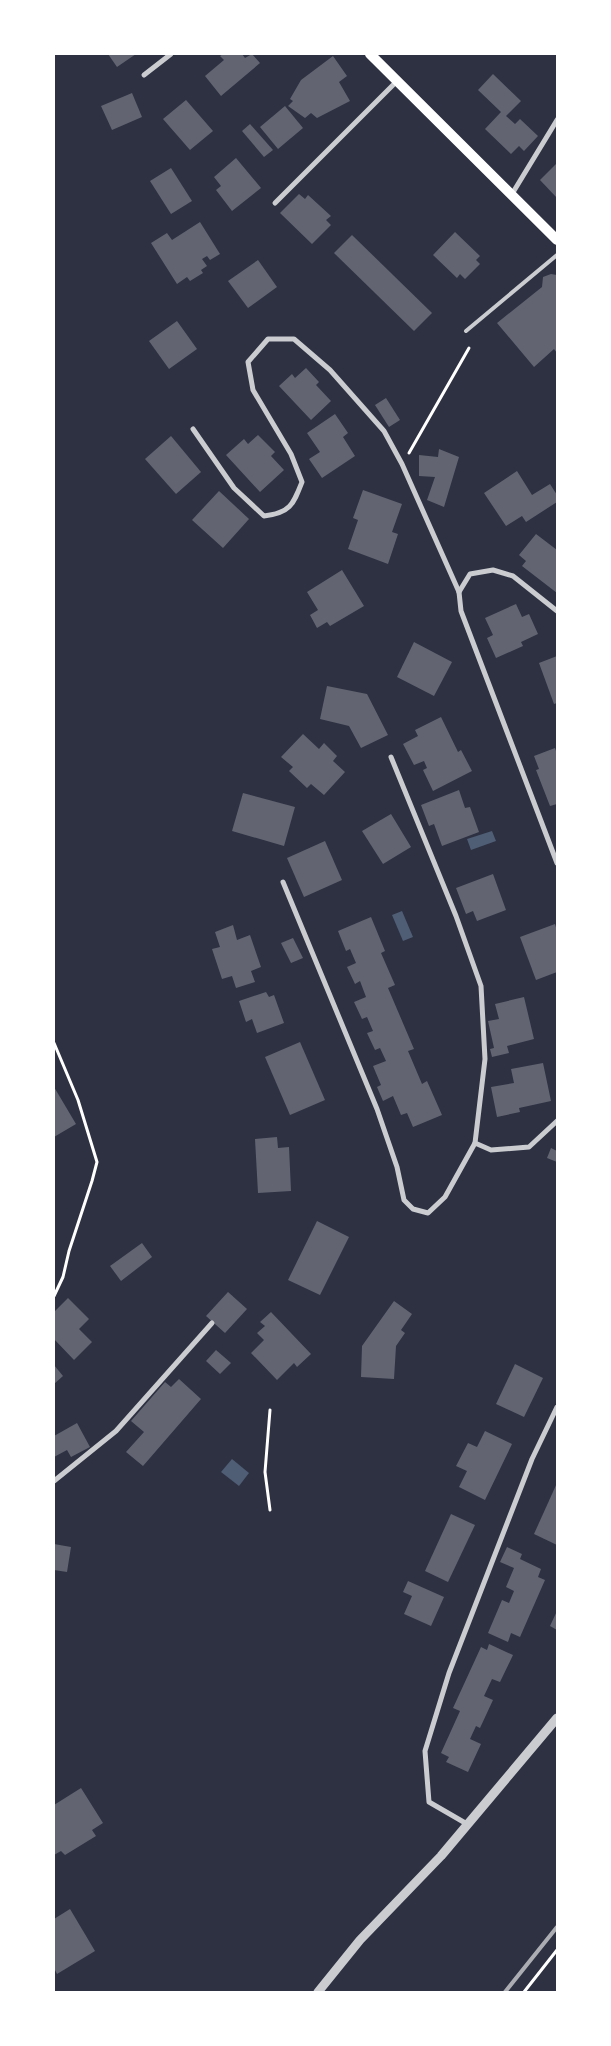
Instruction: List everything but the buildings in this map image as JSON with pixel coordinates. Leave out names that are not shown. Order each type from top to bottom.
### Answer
[{"type":"main road","points":[[370,54],[557,240]]},
{"type":"street","points":[[144,75],[171,54]]},
{"type":"street","points":[[275,203],[397,81]]},
{"type":"street","points":[[512,195],[557,120]]},
{"type":"street","points":[[193,430],[234,488],[264,516],[278,515],[293,504],[302,482],[291,454],[253,390],[248,362],[268,339],[294,339],[330,370],[384,432],[402,464],[459,592],[461,611],[557,862]]},
{"type":"street","points":[[459,592],[470,574],[493,570],[513,576],[557,611]]},
{"type":"street","points":[[283,882],[376,1109],[397,1167],[404,1200],[413,1209],[428,1213],[445,1197],[475,1143],[485,1059],[481,986],[456,916],[391,757]]},
{"type":"street","points":[[475,1143],[491,1150],[529,1146],[557,1121]]},
{"type":"street","points":[[54,1481],[116,1431],[212,1323]]},
{"type":"street","points":[[468,1824],[429,1802],[425,1751],[449,1673],[532,1459],[557,1407]]},
{"type":"street","points":[[318,1992],[360,1940],[441,1856],[557,1718]]},
{"type":"lane","points":[[466,331],[557,255]]},
{"type":"path","points":[[402,464],[469,348]]},
{"type":"path","points":[[54,1043],[78,1100],[96,1162],[92,1181],[68,1252],[63,1277],[54,1296]]},
{"type":"path","points":[[270,1410],[265,1472],[270,1510]]},
{"type":"path","points":[[524,1992],[557,1950]]},
{"type":"water","points":[[492,831],[496,841],[471,850],[467,839]]},
{"type":"water","points":[[402,911],[413,937],[403,941],[392,915]]},
{"type":"water","points":[[232,1459],[249,1473],[239,1486],[221,1472]]},
{"type":"railway","points":[[505,1992],[557,1927]]}]
